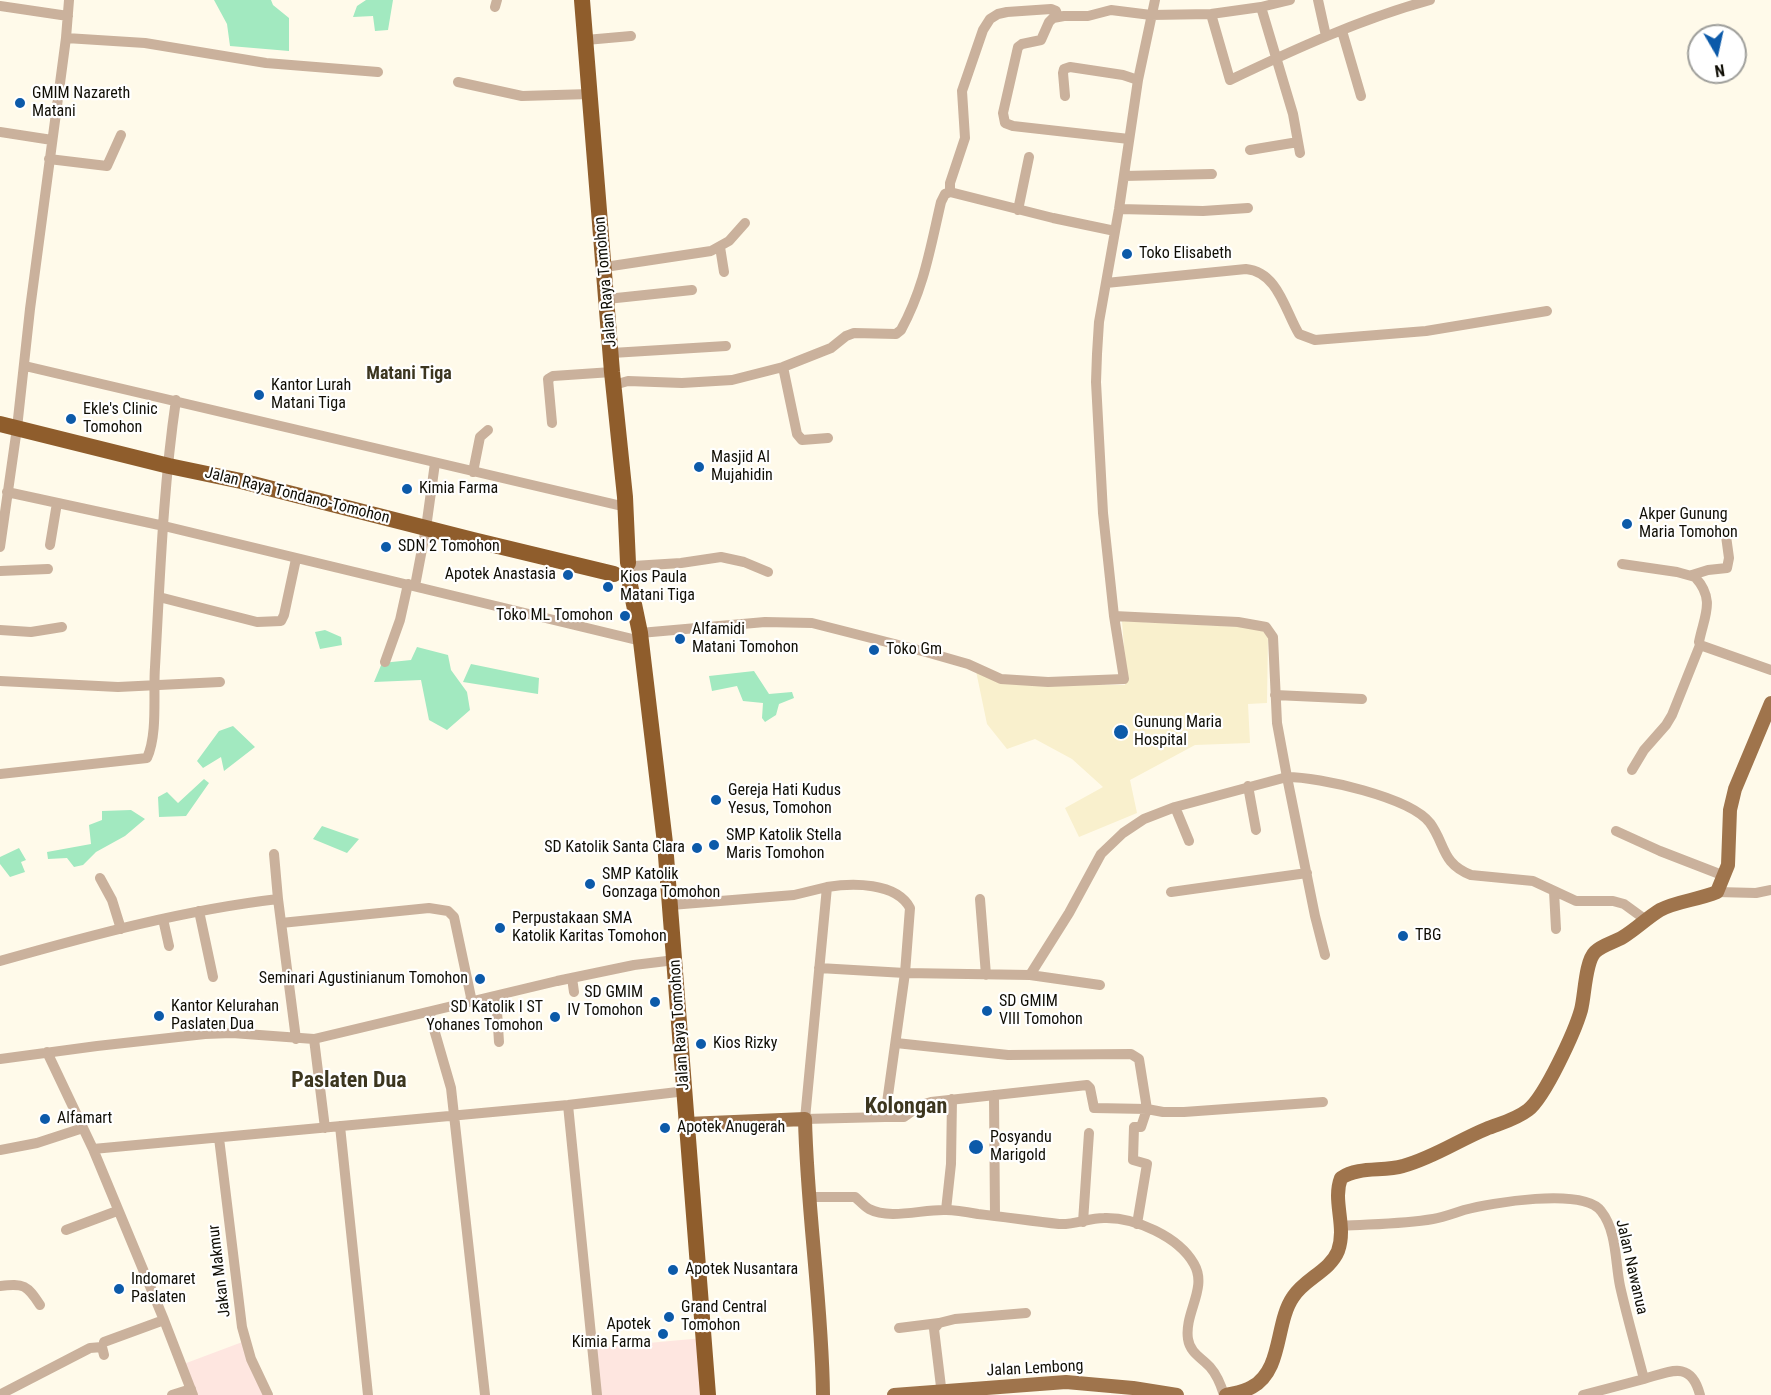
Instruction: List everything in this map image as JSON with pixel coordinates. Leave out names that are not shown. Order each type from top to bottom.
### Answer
[{"type":"highway","name":"Jalan Raya Tomohon","points":[[582,0],[613,378],[631,564],[637,571],[636,578],[630,585],[641,637],[671,905],[708,1395]]},
{"type":"highway","name":"Jalan Raya Tondano-Tomohon","points":[[0,424],[169,466],[241,481],[614,574]]},
{"type":"highway","points":[[630,585],[618,582],[614,574],[618,565],[631,564]]},
{"type":"main road","points":[[1225,1395],[1248,1392],[1262,1381],[1269,1371],[1288,1305],[1294,1294],[1330,1262],[1337,1252],[1342,1226],[1338,1194],[1341,1178],[1358,1171],[1404,1166],[1489,1127],[1512,1120],[1531,1108],[1575,1027],[1581,1010],[1589,963],[1594,953],[1675,904],[1717,892],[1728,865],[1730,810],[1735,789],[1771,703]]},
{"type":"main road","points":[[687,1124],[805,1119],[808,1197],[819,1314],[823,1395]]},
{"type":"main road","name":"Jalan Lembong","points":[[894,1395],[1041,1389],[1086,1382],[1177,1395]]},
{"type":"street","points":[[0,547],[17,428],[69,0]]},
{"type":"street","points":[[7,492],[164,526],[296,559],[641,637],[765,622],[812,623],[968,664],[1001,679],[1048,682],[1124,679],[1114,616],[1103,513],[1096,382],[1099,322],[1138,80],[1155,0]]},
{"type":"street","points":[[1129,139],[1008,125],[1003,120],[1003,113],[1017,50],[1022,44],[1041,40],[1049,22],[1058,17],[1088,16],[1111,10],[1151,15],[1211,14],[1261,7],[1290,0]]},
{"type":"street","points":[[1318,0],[1326,36]]},
{"type":"street","points":[[1211,14],[1230,80],[1326,36],[1430,0]]},
{"type":"street","points":[[0,6],[68,16]]},
{"type":"street","points":[[1261,7],[1293,114],[1300,153]]},
{"type":"street","points":[[950,192],[950,183],[965,138],[962,91],[983,30],[990,19],[1007,12],[1051,9],[1056,11],[1058,17]]},
{"type":"street","points":[[1342,32],[1361,96]]},
{"type":"street","points":[[585,40],[631,36]]},
{"type":"street","points":[[66,38],[145,43],[266,63],[378,72]]},
{"type":"street","points":[[1065,96],[1063,73],[1064,69],[1070,67],[1123,75],[1138,80]]},
{"type":"street","points":[[458,82],[522,96],[590,94]]},
{"type":"street","points":[[0,132],[52,140]]},
{"type":"street","points":[[49,159],[107,166],[121,135]]},
{"type":"street","points":[[1250,150],[1298,142]]},
{"type":"street","points":[[1018,210],[1029,157]]},
{"type":"street","points":[[1124,176],[1212,174]]},
{"type":"street","points":[[552,423],[548,379],[553,376],[682,383],[732,380],[783,368],[819,353],[854,333],[890,335],[901,330],[924,277],[941,202],[945,194],[950,192],[1018,210],[1115,231]]},
{"type":"street","points":[[1119,209],[1203,211],[1248,208]]},
{"type":"street","points":[[605,267],[711,251],[729,241],[745,223]]},
{"type":"street","points":[[720,247],[724,272]]},
{"type":"street","points":[[1106,283],[1255,270],[1264,275],[1280,294],[1299,334],[1315,339],[1426,331],[1547,311]]},
{"type":"street","points":[[607,299],[692,290]]},
{"type":"street","points":[[612,353],[726,346]]},
{"type":"street","points":[[24,366],[626,507]]},
{"type":"street","points":[[783,368],[796,434],[802,440],[828,438]]},
{"type":"street","points":[[0,774],[147,758],[153,746],[153,686],[164,526],[176,400]]},
{"type":"street","points":[[473,472],[480,437],[488,430]]},
{"type":"street","points":[[385,662],[411,585],[426,528],[435,463]]},
{"type":"street","points":[[50,545],[57,502]]},
{"type":"street","points":[[1622,564],[1692,575],[1727,568],[1730,558],[1726,536]]},
{"type":"street","points":[[631,564],[681,563],[721,557],[744,562],[768,572]]},
{"type":"street","points":[[159,597],[257,622],[281,621],[296,559]]},
{"type":"street","points":[[0,571],[48,570]]},
{"type":"street","points":[[1632,770],[1644,750],[1672,715],[1700,645],[1708,612],[1708,602],[1704,590],[1692,575]]},
{"type":"street","points":[[1114,616],[1238,622],[1266,627],[1273,637],[1277,723],[1315,916],[1325,955]]},
{"type":"street","points":[[0,630],[31,632],[62,627]]},
{"type":"street","points":[[1700,645],[1771,670]]},
{"type":"street","points":[[0,681],[117,687],[220,682]]},
{"type":"street","points":[[1275,695],[1362,699]]},
{"type":"street","points":[[1030,975],[1069,913],[1101,854],[1124,833],[1144,819],[1175,807],[1287,777],[1313,778],[1390,799],[1410,807],[1429,823],[1442,850],[1462,872],[1482,878],[1533,881],[1576,901],[1613,901],[1624,904],[1646,920]]},
{"type":"street","points":[[1248,786],[1256,830]]},
{"type":"street","points":[[1175,807],[1189,841]]},
{"type":"street","points":[[1616,831],[1722,875]]},
{"type":"street","points":[[274,854],[296,1039]]},
{"type":"street","points":[[1171,892],[1307,873]]},
{"type":"street","points":[[100,878],[112,900],[121,929]]},
{"type":"street","points":[[671,905],[794,895],[852,884],[867,885],[889,891],[902,898],[908,904],[910,913],[905,973],[885,1117]]},
{"type":"street","points":[[827,887],[805,1119],[904,1117],[921,1105],[952,1099],[1087,1085],[1090,1088],[1094,1108],[1184,1112],[1323,1102]]},
{"type":"street","points":[[1717,892],[1749,894],[1771,890]]},
{"type":"street","points":[[1554,891],[1556,929]]},
{"type":"street","points":[[0,961],[199,911],[279,899]]},
{"type":"street","points":[[980,899],[986,975]]},
{"type":"street","points":[[281,923],[429,908],[448,911],[454,917],[472,1002]]},
{"type":"street","points":[[199,911],[213,977]]},
{"type":"street","points":[[163,919],[169,946]]},
{"type":"street","points":[[0,1059],[205,1034],[232,1033],[314,1039],[572,978],[634,965],[675,960]]},
{"type":"street","points":[[819,968],[905,973],[1030,975],[1100,985]]},
{"type":"street","points":[[572,978],[574,992]]},
{"type":"street","points":[[496,996],[499,1042]]},
{"type":"street","points":[[429,1012],[450,1079],[485,1395]]},
{"type":"street","points":[[314,1039],[325,1128]]},
{"type":"street","points":[[896,1043],[1008,1055],[1131,1054],[1139,1059],[1147,1109],[1141,1127],[1134,1127],[1133,1160],[1147,1164],[1137,1224]]},
{"type":"street","points":[[47,1052],[93,1149],[192,1392],[172,1395]]},
{"type":"street","points":[[93,1149],[568,1105],[686,1091]]},
{"type":"street","points":[[994,1095],[995,1216]]},
{"type":"street","points":[[946,1210],[951,1164],[952,1099]]},
{"type":"street","points":[[568,1105],[597,1395]]},
{"type":"street","points":[[340,1126],[368,1395]]},
{"type":"street","points":[[0,1150],[37,1143],[83,1128]]},
{"type":"street","points":[[1083,1222],[1089,1133]]},
{"type":"street","name":"Jakan Makmur","points":[[219,1138],[242,1327],[251,1359],[268,1395]]},
{"type":"street","points":[[808,1197],[855,1197],[870,1209],[879,1212],[905,1214],[946,1210],[1069,1224],[1105,1218],[1120,1219],[1153,1229],[1180,1245],[1193,1263],[1199,1278],[1188,1326],[1188,1340],[1198,1358],[1215,1374],[1225,1395]]},
{"type":"street","name":"Jalan Nawanua","points":[[1342,1226],[1418,1221],[1480,1207],[1531,1200],[1571,1197],[1595,1204],[1607,1221],[1613,1239],[1620,1284],[1644,1378]]},
{"type":"street","points":[[66,1230],[117,1211]]},
{"type":"street","points":[[0,1286],[16,1284],[24,1286],[40,1305]]},
{"type":"street","points":[[899,1328],[955,1319],[1026,1313]]},
{"type":"street","points":[[104,1342],[164,1320]]},
{"type":"street","points":[[939,1323],[934,1329],[942,1394]]},
{"type":"street","points":[[1,1394],[90,1348],[102,1347],[104,1354]]},
{"type":"street","points":[[1583,1395],[1677,1370],[1692,1375],[1700,1395]]},
{"type":"shaded area","points":[[214,0],[271,0],[273,5],[289,18],[289,51],[230,46],[227,24]]},
{"type":"shaded area","points":[[366,0],[393,0],[388,30],[375,31],[373,16],[353,17],[357,6]]},
{"type":"shaded area","name":"Gunung Maria Hospital","points":[[1122,621],[1260,628],[1268,636],[1267,703],[1248,704],[1250,743],[1195,745],[1130,780],[1137,813],[1079,837],[1065,808],[1103,787],[1072,759],[1035,739],[1007,749],[987,724],[976,671],[1021,684],[1125,685]]},
{"type":"shaded area","points":[[325,630],[341,637],[342,645],[320,649],[315,632]]},
{"type":"shaded area","points":[[417,647],[448,655],[451,670],[467,692],[470,710],[447,730],[429,720],[421,680],[374,682],[382,663],[411,660]]},
{"type":"shaded area","points":[[471,664],[539,678],[538,694],[463,682]]},
{"type":"shaded area","points":[[754,671],[769,694],[792,692],[794,698],[779,704],[776,715],[765,722],[762,718],[763,703],[743,701],[737,686],[712,691],[709,676]]},
{"type":"shaded area","points":[[233,726],[255,747],[224,771],[221,757],[203,768],[197,761],[219,731]]},
{"type":"shaded area","points":[[204,779],[209,783],[186,816],[159,817],[158,797],[167,792],[178,803]]},
{"type":"shaded area","points":[[131,810],[145,819],[125,836],[96,852],[83,865],[74,867],[67,858],[48,859],[47,852],[91,844],[89,825],[102,820],[102,811]]},
{"type":"shaded area","points":[[322,826],[359,839],[347,853],[313,839]]},
{"type":"shaded area","points":[[19,848],[26,860],[21,862],[25,872],[10,877],[0,864],[0,857]]},
{"type":"shaded area","points":[[703,1338],[709,1395],[597,1395],[594,1348]]},
{"type":"shaded area","points":[[245,1341],[268,1395],[193,1395],[181,1365]]},
{"type":"place","name":"GMIM Nazareth Matani","points":[[20,103]]},
{"type":"place","name":"Toko Elisabeth","points":[[1127,254]]},
{"type":"place","name":"Kantor Lurah Matani Tiga","points":[[259,395]]},
{"type":"place","name":"Ekle's Clinic Tomohon","points":[[71,419]]},
{"type":"place","name":"Masjid Al Mujahidin","points":[[699,467]]},
{"type":"place","name":"Kimia Farma","points":[[407,489]]},
{"type":"place","name":"Akper Gunung Maria Tomohon","points":[[1627,524]]},
{"type":"place","name":"SDN 2 Tomohon","points":[[386,547]]},
{"type":"place","name":"Apotek Anastasia","points":[[568,575]]},
{"type":"place","name":"Kios Paula Matani Tiga","points":[[608,587]]},
{"type":"place","name":"Toko ML Tomohon","points":[[625,616]]},
{"type":"place","name":"Alfamidi Matani Tomohon","points":[[680,639]]},
{"type":"place","name":"Toko Gm","points":[[874,650]]},
{"type":"place","name":"Gunung Maria Hospital","points":[[1121,732]]},
{"type":"place","name":"Gereja Hati Kudus Yesus, Tomohon","points":[[716,800]]},
{"type":"place","name":"SMP Katolik Stella Maris Tomohon","points":[[714,845]]},
{"type":"place","name":"SD Katolik Santa Clara","points":[[697,848]]},
{"type":"place","name":"SMP Katolik Gonzaga Tomohon","points":[[590,884]]},
{"type":"place","name":"Perpustakaan SMA Katolik Karitas Tomohon","points":[[500,928]]},
{"type":"place","name":"TBG","points":[[1403,936]]},
{"type":"place","name":"Seminari Agustinianum Tomohon","points":[[480,979]]},
{"type":"place","name":"SD GMIM IV Tomohon","points":[[655,1002]]},
{"type":"place","name":"SD GMIM VIII Tomohon","points":[[987,1011]]},
{"type":"place","name":"Kantor Kelurahan Paslaten Dua","points":[[159,1016]]},
{"type":"place","name":"SD Katolik I ST Yohanes Tomohon","points":[[555,1017]]},
{"type":"place","name":"Kios Rizky","points":[[701,1044]]},
{"type":"place","name":"Alfamart","points":[[45,1119]]},
{"type":"place","name":"Apotek Anugerah","points":[[665,1128]]},
{"type":"place","name":"Posyandu Marigold","points":[[976,1147]]},
{"type":"place","name":"Apotek Nusantara","points":[[673,1270]]},
{"type":"place","name":"Indomaret Paslaten","points":[[119,1289]]},
{"type":"place","name":"Grand Central Tomohon","points":[[669,1317]]},
{"type":"place","name":"Apotek Kimia Farma","points":[[663,1334]]},
{"type":"district","name":"Matani Tiga","points":[[409,374]]},
{"type":"district","name":"Paslaten Dua","points":[[349,1081]]},
{"type":"district","name":"Kolongan","points":[[906,1107]]}]
